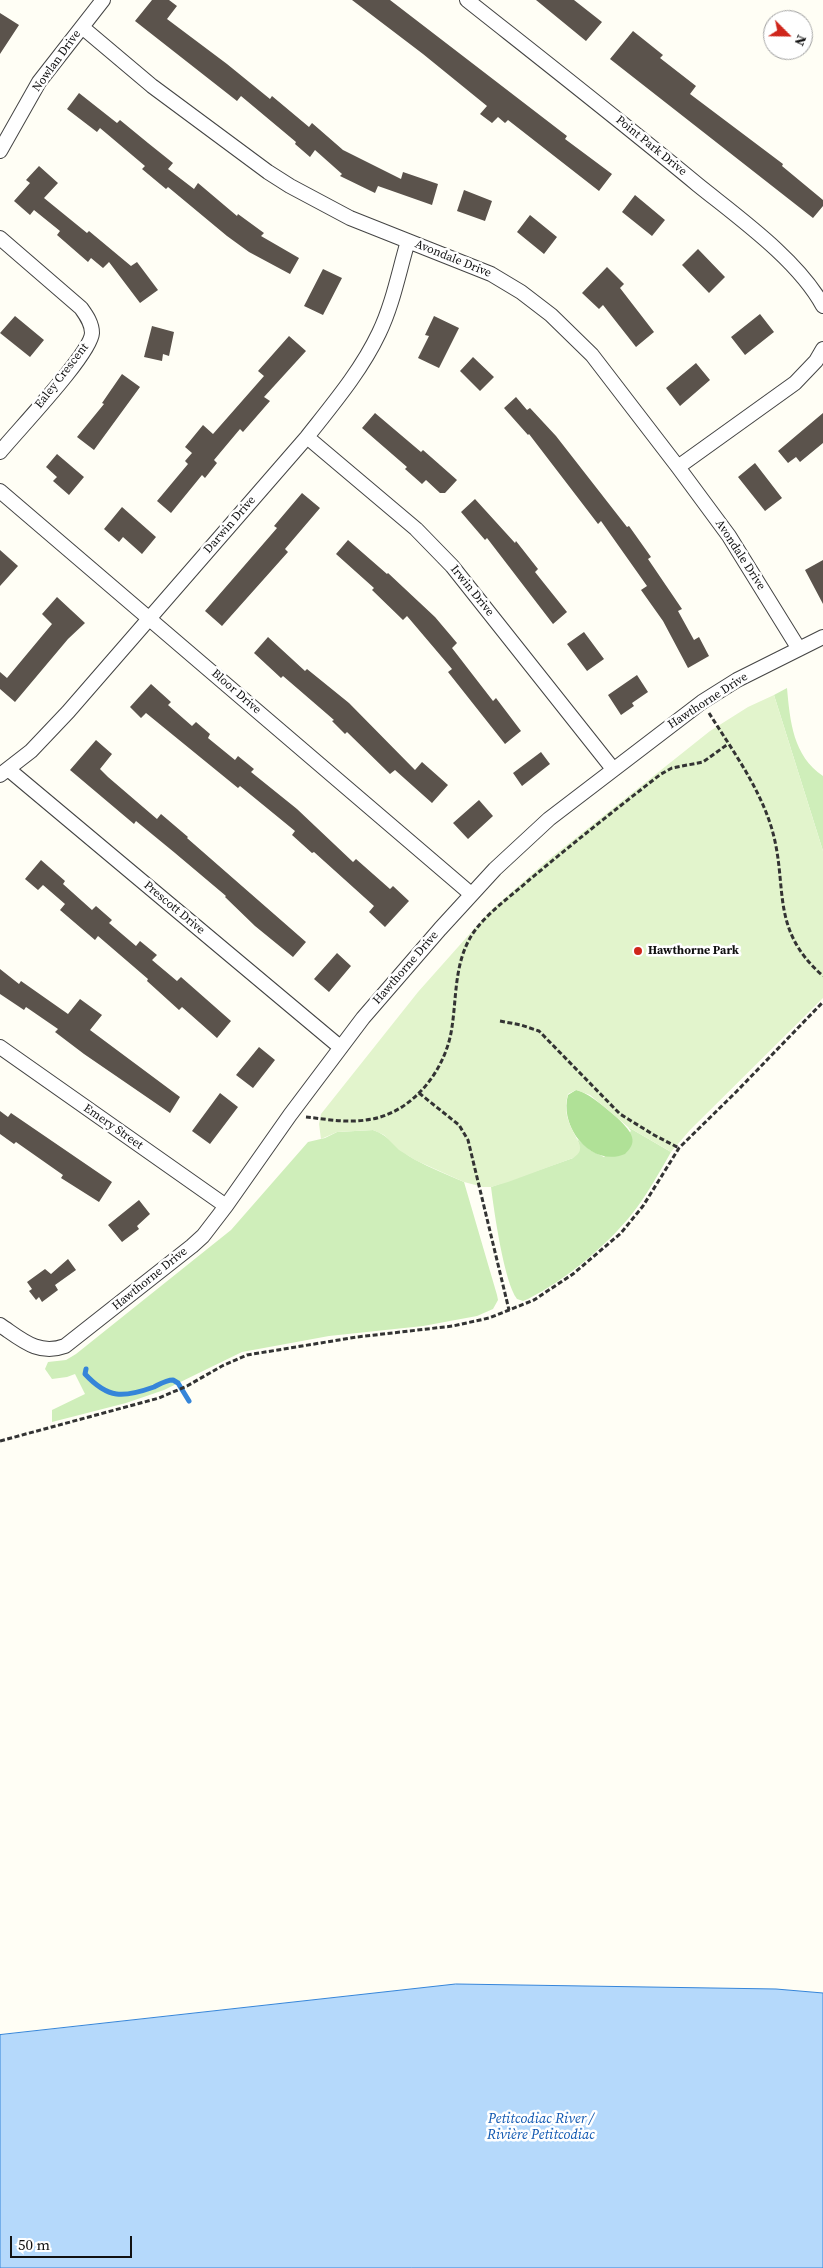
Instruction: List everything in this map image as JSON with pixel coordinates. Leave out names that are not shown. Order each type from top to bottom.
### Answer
[{"type":"street","name":"Nowlan Drive","points":[[0,151],[39,82],[103,0]]},
{"type":"street","name":"Point Park Drive","points":[[467,0],[616,117],[750,227],[807,282],[823,306]]},
{"type":"street","name":"Avondale Drive","points":[[82,27],[152,86],[268,172],[310,198],[350,218],[491,274],[521,292],[551,315],[592,356],[678,466],[729,536],[799,649]]},
{"type":"street","name":"Ealey Crescent","points":[[0,238],[81,308],[88,317],[92,332],[90,341],[79,359],[0,452]]},
{"type":"street","name":"Darwin Drive","points":[[4,772],[54,728],[307,437],[358,369],[379,332],[390,304],[408,241]]},
{"type":"street","points":[[678,466],[795,382],[816,361],[823,350]]},
{"type":"street","name":"Irwin Drive","points":[[307,437],[416,529],[452,566],[613,769]]},
{"type":"street","name":"Bloor Drive","points":[[0,491],[471,894]]},
{"type":"street","name":"Hawthorne Drive","points":[[0,1325],[29,1345],[42,1350],[58,1349],[72,1342],[192,1246],[203,1236],[226,1206],[340,1047],[390,986],[471,894],[549,819],[702,702],[737,680],[823,638]]},
{"type":"street","name":"Prescott Drive","points":[[4,772],[340,1047]]},
{"type":"street","name":"Emery Street","points":[[0,1047],[226,1206]]},
{"type":"path","points":[[702,702],[762,802],[778,855],[780,893],[786,924],[794,943],[803,957],[823,976]]},
{"type":"path","points":[[290,1115],[349,1121],[380,1118],[397,1110],[419,1093],[436,1071],[446,1052],[452,1026],[454,994],[461,960],[470,938],[482,922],[551,861],[661,774],[672,768],[703,762],[728,744]]},
{"type":"path","points":[[0,1441],[173,1393],[247,1354],[357,1337],[453,1326],[480,1320],[534,1300],[560,1284],[621,1233],[643,1206],[679,1148],[823,1002]]},
{"type":"path","points":[[500,1021],[539,1031],[620,1114],[679,1148]]},
{"type":"path","points":[[419,1093],[459,1125],[468,1140],[509,1310]]},
{"type":"green space","points":[[787,688],[792,725],[799,748],[813,768],[823,776],[823,851],[774,695]]},
{"type":"green space","name":"Hawthorne Park","points":[[774,695],[823,851],[823,998],[690,1130],[671,1152],[628,1127],[590,1095],[576,1090],[568,1094],[566,1111],[580,1146],[578,1154],[573,1158],[491,1187],[464,1182],[415,1160],[399,1150],[384,1135],[373,1130],[337,1132],[321,1139],[319,1124],[321,1114],[418,992],[490,911],[548,860],[710,731],[748,707]]},
{"type":"green space","points":[[576,1090],[598,1102],[617,1117],[630,1132],[632,1144],[625,1154],[612,1157],[600,1155],[580,1142],[568,1120],[566,1107],[568,1095]]},
{"type":"green space","points":[[628,1127],[671,1152],[648,1192],[632,1214],[598,1250],[571,1272],[543,1291],[523,1301],[517,1299],[512,1290],[504,1262],[491,1187],[573,1158],[579,1144],[577,1139],[590,1150],[604,1157],[631,1131]]},
{"type":"green space","points":[[373,1130],[379,1132],[414,1159],[464,1182],[497,1295],[498,1300],[493,1309],[477,1316],[423,1326],[329,1336],[242,1352],[164,1390],[126,1403],[52,1422],[52,1410],[85,1394],[75,1374],[52,1379],[45,1369],[48,1362],[66,1360],[76,1354],[231,1230],[308,1142],[325,1138],[337,1132]]},
{"type":"water","name":"Petitcodiac River / Rivière Petitcodiac","points":[[456,1984],[776,1989],[823,1993],[823,2268],[0,2268],[0,2035]]},
{"type":"building","points":[[152,0],[169,0],[177,6],[167,19],[270,99],[272,96],[309,127],[312,123],[343,150],[401,179],[403,172],[438,184],[432,205],[378,186],[375,193],[340,176],[342,174],[315,150],[310,157],[295,144],[296,142],[241,96],[237,101],[135,21]]},
{"type":"building","points":[[352,0],[390,0],[567,136],[565,139],[612,174],[599,191],[508,120],[505,123],[498,117],[492,123],[480,114],[487,106]]},
{"type":"building","points":[[536,0],[574,0],[602,22],[586,41]]},
{"type":"building","points":[[0,13],[19,25],[0,54]]},
{"type":"building","points":[[633,31],[663,55],[660,58],[696,86],[690,94],[783,164],[782,166],[823,200],[823,206],[813,218],[610,59]]},
{"type":"building","points":[[79,93],[117,123],[120,120],[173,163],[168,169],[194,189],[198,183],[237,216],[238,214],[264,233],[261,236],[299,258],[290,274],[249,252],[227,236],[168,187],[166,189],[142,169],[145,166],[100,128],[97,132],[67,109]]},
{"type":"building","points":[[39,166],[58,183],[44,198],[87,233],[89,231],[131,266],[137,262],[158,290],[140,303],[109,262],[103,268],[91,258],[88,262],[57,235],[60,231],[34,210],[30,215],[14,201],[30,183],[26,180]]},
{"type":"building","points":[[464,190],[492,201],[485,221],[457,211]]},
{"type":"building","points":[[635,195],[665,220],[652,236],[622,212]]},
{"type":"building","points":[[530,215],[557,237],[544,254],[517,232]]},
{"type":"building","points":[[698,249],[725,277],[709,293],[682,265]]},
{"type":"building","points":[[607,267],[624,284],[620,288],[654,332],[636,347],[603,305],[599,309],[582,293]]},
{"type":"building","points":[[323,269],[342,278],[323,315],[304,306]]},
{"type":"building","points":[[760,314],[774,332],[745,355],[731,337]]},
{"type":"building","points":[[15,316],[44,340],[30,357],[0,333]]},
{"type":"building","points":[[434,316],[459,328],[439,368],[418,358],[429,336],[425,335]]},
{"type":"building","points":[[152,326],[174,332],[169,356],[163,354],[162,361],[144,357]]},
{"type":"building","points":[[289,336],[306,351],[264,397],[270,401],[243,432],[240,429],[214,460],[217,463],[205,478],[202,475],[171,513],[157,501],[188,464],[185,461],[192,453],[185,447],[203,425],[213,434],[264,376],[258,371]]},
{"type":"building","points":[[473,357],[494,377],[480,391],[460,371]]},
{"type":"building","points":[[696,363],[710,380],[680,406],[666,388]]},
{"type":"building","points":[[122,374],[140,387],[94,450],[77,437],[104,404],[102,403]]},
{"type":"building","points":[[516,397],[527,410],[530,408],[556,436],[627,527],[629,526],[651,557],[648,559],[682,609],[678,611],[694,640],[699,637],[709,656],[688,668],[663,621],[641,590],[647,586],[601,521],[598,524],[529,434],[504,408]]},
{"type":"building","points":[[375,413],[421,452],[423,450],[457,480],[445,493],[440,493],[426,480],[422,484],[405,469],[407,467],[362,428]]},
{"type":"building","points":[[823,413],[823,443],[800,462],[796,457],[788,463],[778,451]]},
{"type":"building","points":[[57,454],[84,477],[69,495],[53,481],[57,477],[46,467]]},
{"type":"building","points":[[755,463],[782,498],[765,511],[738,477]]},
{"type":"building","points":[[302,493],[320,508],[285,549],[288,552],[222,626],[205,611],[277,528],[274,526]]},
{"type":"building","points":[[475,499],[515,543],[516,541],[538,569],[535,572],[567,612],[553,624],[487,538],[485,540],[461,512]]},
{"type":"building","points":[[122,507],[156,537],[142,554],[123,537],[119,542],[104,529]]},
{"type":"building","points":[[348,540],[388,573],[435,617],[457,643],[452,648],[493,701],[496,698],[521,731],[505,744],[448,672],[452,669],[407,616],[403,620],[372,590],[374,588],[336,554]]},
{"type":"building","points":[[0,550],[18,566],[0,586]]},
{"type":"building","points":[[823,560],[823,604],[805,570]]},
{"type":"building","points":[[57,597],[85,623],[68,639],[15,702],[0,689],[0,672],[7,678],[52,624],[42,614]]},
{"type":"building","points":[[584,632],[604,659],[587,671],[567,644]]},
{"type":"building","points":[[268,637],[305,671],[307,669],[349,703],[415,770],[422,762],[448,785],[432,803],[395,770],[390,774],[347,732],[345,734],[332,721],[334,720],[283,676],[281,678],[254,653]]},
{"type":"building","points":[[637,675],[648,692],[632,703],[634,706],[621,715],[608,695]]},
{"type":"building","points":[[151,684],[171,702],[168,705],[192,726],[196,722],[210,734],[208,738],[235,760],[238,756],[254,769],[251,772],[297,809],[353,862],[356,859],[390,889],[393,886],[409,901],[385,927],[369,912],[374,906],[314,852],[312,853],[292,835],[295,831],[240,786],[238,788],[146,713],[141,718],[130,707]]},
{"type":"building","points":[[96,740],[112,754],[100,769],[108,777],[157,819],[161,814],[306,942],[293,957],[255,926],[226,896],[175,853],[136,821],[134,824],[70,770]]},
{"type":"building","points":[[541,752],[550,764],[522,786],[513,773]]},
{"type":"building","points":[[479,800],[493,816],[468,839],[453,823]]},
{"type":"building","points":[[41,860],[65,881],[63,884],[92,910],[96,906],[112,920],[109,923],[136,946],[140,941],[157,955],[152,960],[177,981],[181,977],[231,1021],[217,1038],[182,1007],[179,1010],[147,981],[148,979],[98,936],[95,940],[60,910],[65,904],[43,885],[38,890],[25,879]]},
{"type":"building","points":[[337,953],[351,966],[329,992],[314,979]]},
{"type":"building","points":[[0,969],[19,984],[21,981],[68,1014],[80,999],[102,1015],[90,1030],[180,1097],[170,1113],[84,1054],[55,1032],[58,1029],[26,1007],[24,1010],[0,994]]},
{"type":"building","points":[[259,1047],[275,1060],[253,1088],[236,1075]]},
{"type":"building","points":[[220,1093],[238,1107],[210,1144],[192,1131]]},
{"type":"building","points":[[0,1111],[8,1117],[11,1113],[112,1182],[99,1202],[61,1178],[63,1175],[16,1142],[14,1144],[0,1134]]},
{"type":"building","points":[[139,1200],[150,1214],[137,1226],[139,1229],[122,1242],[108,1225]]},
{"type":"building","points":[[68,1259],[76,1270],[55,1285],[58,1290],[42,1302],[39,1297],[36,1300],[29,1291],[32,1289],[27,1282],[45,1269],[51,1274]]},
{"type":"waterway","points":[[86,1369],[85,1374],[93,1382],[101,1388],[117,1394],[133,1393],[154,1387],[165,1381],[173,1380],[178,1383],[189,1401]]},
{"type":"place","name":"Hawthorne Park","points":[[638,951]]}]
